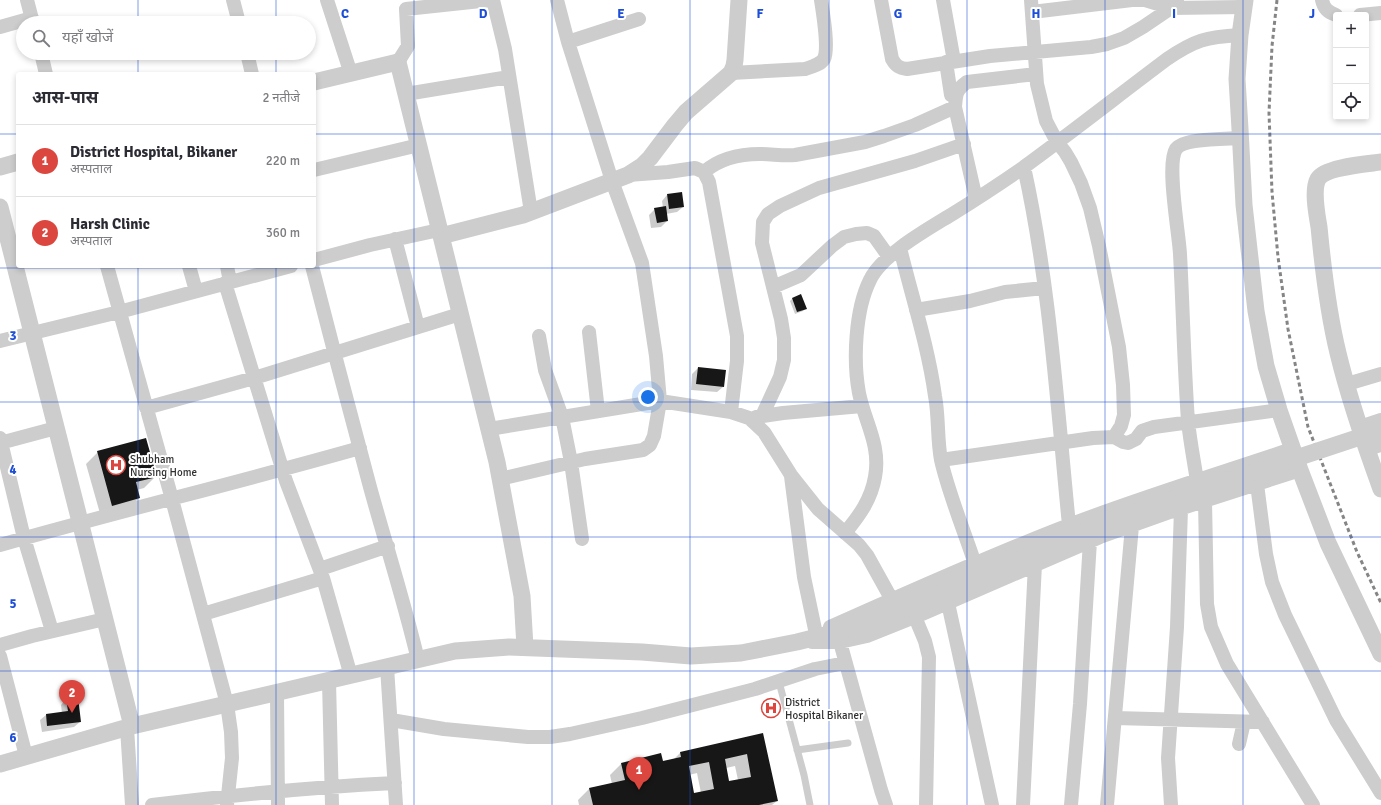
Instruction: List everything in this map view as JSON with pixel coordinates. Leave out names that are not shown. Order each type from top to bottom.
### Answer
[{"type":"street","points":[[27,0],[31,16]]},
{"type":"street","points":[[233,0],[237,16]]},
{"type":"street","points":[[327,0],[351,74]]},
{"type":"street","points":[[316,82],[398,62],[408,46],[405,4],[490,0]]},
{"type":"street","points":[[493,0],[505,49],[531,212]]},
{"type":"street","points":[[500,479],[598,456],[643,450],[650,445],[654,436],[660,401],[656,356],[642,263],[612,181],[568,42],[557,0]]},
{"type":"street","points":[[316,259],[395,239],[440,233],[523,215],[628,175],[642,166],[650,158],[686,112],[731,73],[735,60],[739,0]]},
{"type":"street","points":[[731,73],[805,69],[815,65],[823,59],[826,50],[821,0]]},
{"type":"street","points":[[881,0],[892,59],[895,65],[906,69],[990,56],[1091,47],[1108,44],[1124,38],[1144,27],[1174,4]]},
{"type":"street","points":[[943,0],[953,101],[976,199]]},
{"type":"street","points":[[1114,437],[1124,415],[1123,385],[1119,347],[1090,208],[1081,183],[1065,152],[1057,142],[1046,121],[1037,84],[1032,6],[1090,7],[1132,0],[1145,0],[1174,4],[1245,3],[1240,35],[1238,79],[1240,138],[1244,206],[1256,311],[1266,366],[1278,410],[1328,543],[1381,654]]},
{"type":"street","points":[[1322,0],[1324,8],[1333,14]]},
{"type":"street","points":[[1369,14],[1381,13]]},
{"type":"street","points":[[568,42],[639,19]]},
{"type":"street","points":[[0,26],[16,23]]},
{"type":"street","points":[[846,533],[863,510],[870,497],[875,477],[876,451],[859,393],[856,360],[856,341],[861,303],[870,279],[884,262],[913,238],[1024,167],[1185,46],[1202,39],[1218,36],[1240,35]]},
{"type":"street","points":[[43,60],[46,72]]},
{"type":"street","points":[[249,60],[252,72]]},
{"type":"street","points":[[398,62],[500,479],[522,596],[525,648]]},
{"type":"street","points":[[704,172],[715,163],[748,155],[795,155],[865,142],[915,125],[953,101],[960,87],[967,82],[1036,74]]},
{"type":"street","points":[[406,94],[510,77]]},
{"type":"street","points":[[1197,481],[1188,421],[1180,252],[1172,167],[1173,155],[1176,148],[1181,144],[1240,138]]},
{"type":"street","points":[[316,170],[419,144]]},
{"type":"street","points":[[756,417],[780,377],[784,360],[784,338],[781,319],[762,243],[763,222],[768,214],[780,206],[819,188],[915,161],[964,144]]},
{"type":"street","points":[[0,166],[16,162]]},
{"type":"street","points":[[1381,162],[1333,170],[1322,174],[1318,178],[1315,193],[1324,279],[1338,353],[1360,427],[1374,447],[1381,489]]},
{"type":"street","points":[[1024,167],[1032,205],[1052,338],[1069,525]]},
{"type":"street","points":[[628,175],[695,168],[704,172],[709,182],[737,336],[737,361],[731,412]]},
{"type":"street","points":[[0,207],[105,619],[130,727],[132,805]]},
{"type":"street","points":[[773,287],[800,274],[844,237],[867,233],[874,236],[894,253],[916,310],[928,356],[935,396],[941,460],[975,564]]},
{"type":"street","points":[[395,239],[418,327]]},
{"type":"street","points":[[108,268],[227,704],[231,732],[232,758],[228,800]]},
{"type":"street","points":[[190,268],[196,291]]},
{"type":"street","points":[[227,268],[228,283],[254,378],[282,470],[321,574],[351,676]]},
{"type":"street","points":[[0,341],[119,312],[284,268]]},
{"type":"street","points":[[313,268],[334,353],[407,614],[418,660]]},
{"type":"street","points":[[916,310],[970,301],[1005,292],[1044,288]]},
{"type":"street","points":[[146,408],[254,378],[460,314]]},
{"type":"street","points":[[589,332],[598,410]]},
{"type":"street","points":[[539,336],[545,370],[562,417],[571,462],[582,539]]},
{"type":"street","points":[[1347,384],[1381,374]]},
{"type":"street","points":[[489,429],[660,401],[756,417],[862,406]]},
{"type":"street","points":[[941,460],[1093,438],[1114,437],[1128,443],[1136,439],[1142,431],[1146,429],[1188,421],[1278,410]]},
{"type":"street","points":[[756,417],[791,475],[818,509],[859,545],[867,555],[892,600]]},
{"type":"street","points":[[1360,427],[1381,420]]},
{"type":"street","points":[[52,631],[24,538],[0,441],[56,428]]},
{"type":"street","points":[[797,642],[840,642],[867,636],[911,613],[1066,539],[1176,498],[1381,430]]},
{"type":"street","points":[[0,544],[360,448]]},
{"type":"street","points":[[797,642],[975,564],[1069,525],[1130,502],[1292,449]]},
{"type":"street","points":[[0,764],[130,727],[455,651],[509,647],[642,652],[691,656],[740,653],[797,642],[948,603],[1090,541],[1300,470]]},
{"type":"street","points":[[791,475],[804,578],[816,634]]},
{"type":"street","points":[[1257,484],[1266,554],[1272,582],[1285,615],[1336,720],[1381,793]]},
{"type":"street","points":[[1205,501],[1207,604],[1211,627],[1228,664],[1313,805]]},
{"type":"street","points":[[1170,805],[1168,758],[1169,720],[1177,627],[1181,509]]},
{"type":"street","points":[[1107,805],[1132,526]]},
{"type":"street","points":[[1071,805],[1080,704],[1090,541]]},
{"type":"street","points":[[203,614],[321,574],[388,546]]},
{"type":"street","points":[[1023,805],[1036,564]]},
{"type":"street","points":[[948,603],[992,805]]},
{"type":"street","points":[[911,613],[925,641],[929,657],[926,805]]},
{"type":"street","points":[[0,645],[105,619]]},
{"type":"street","points":[[840,642],[886,805]]},
{"type":"street","points":[[0,656],[26,756]]},
{"type":"street","points":[[390,720],[444,729],[528,737],[550,737],[642,718],[755,689],[779,682],[800,673],[846,663]]},
{"type":"street","points":[[387,667],[396,805]]},
{"type":"street","points":[[329,681],[332,805]]},
{"type":"street","points":[[277,693],[279,798]]},
{"type":"street","points":[[1115,718],[1263,722]]},
{"type":"street","points":[[1239,744],[1244,722]]},
{"type":"street","points":[[152,805],[279,798],[331,786],[395,783]]},
{"type":"lane","points":[[779,682],[810,805]]},
{"type":"lane","points":[[797,750],[848,742]]},
{"type":"building","points":[[682,192],[684,207],[669,209],[667,194]]},
{"type":"building","points":[[666,206],[668,221],[657,223],[654,208]]},
{"type":"building","points":[[801,294],[807,309],[797,312],[792,298]]},
{"type":"building","points":[[698,367],[726,370],[724,387],[696,384]]},
{"type":"building","points":[[146,438],[157,477],[136,482],[140,498],[112,506],[97,451]]},
{"type":"building","points":[[78,697],[81,722],[47,726],[46,714],[68,711],[66,698]]},
{"type":"building","points":[[763,733],[778,801],[759,805],[593,805],[589,788],[625,780],[621,763],[661,753],[663,761],[681,757],[680,752]],"holes":[[[747,754],[751,777],[729,781],[725,759]],[[709,762],[714,789],[694,793],[689,766]]]},
{"type":"railway","points":[[1277,0],[1272,46],[1269,113],[1272,192],[1278,257],[1288,329],[1308,427],[1357,552],[1381,603]]},
{"type":"place","name":"Shubham Nursing Home","points":[[116,465]]},
{"type":"place","name":"District Hospital Bikaner","points":[[771,708]]},
{"type":"place","name":"Harsh Clinic","points":[[72,713]]},
{"type":"place","name":"District Hospital, Bikaner","points":[[639,790]]}]
